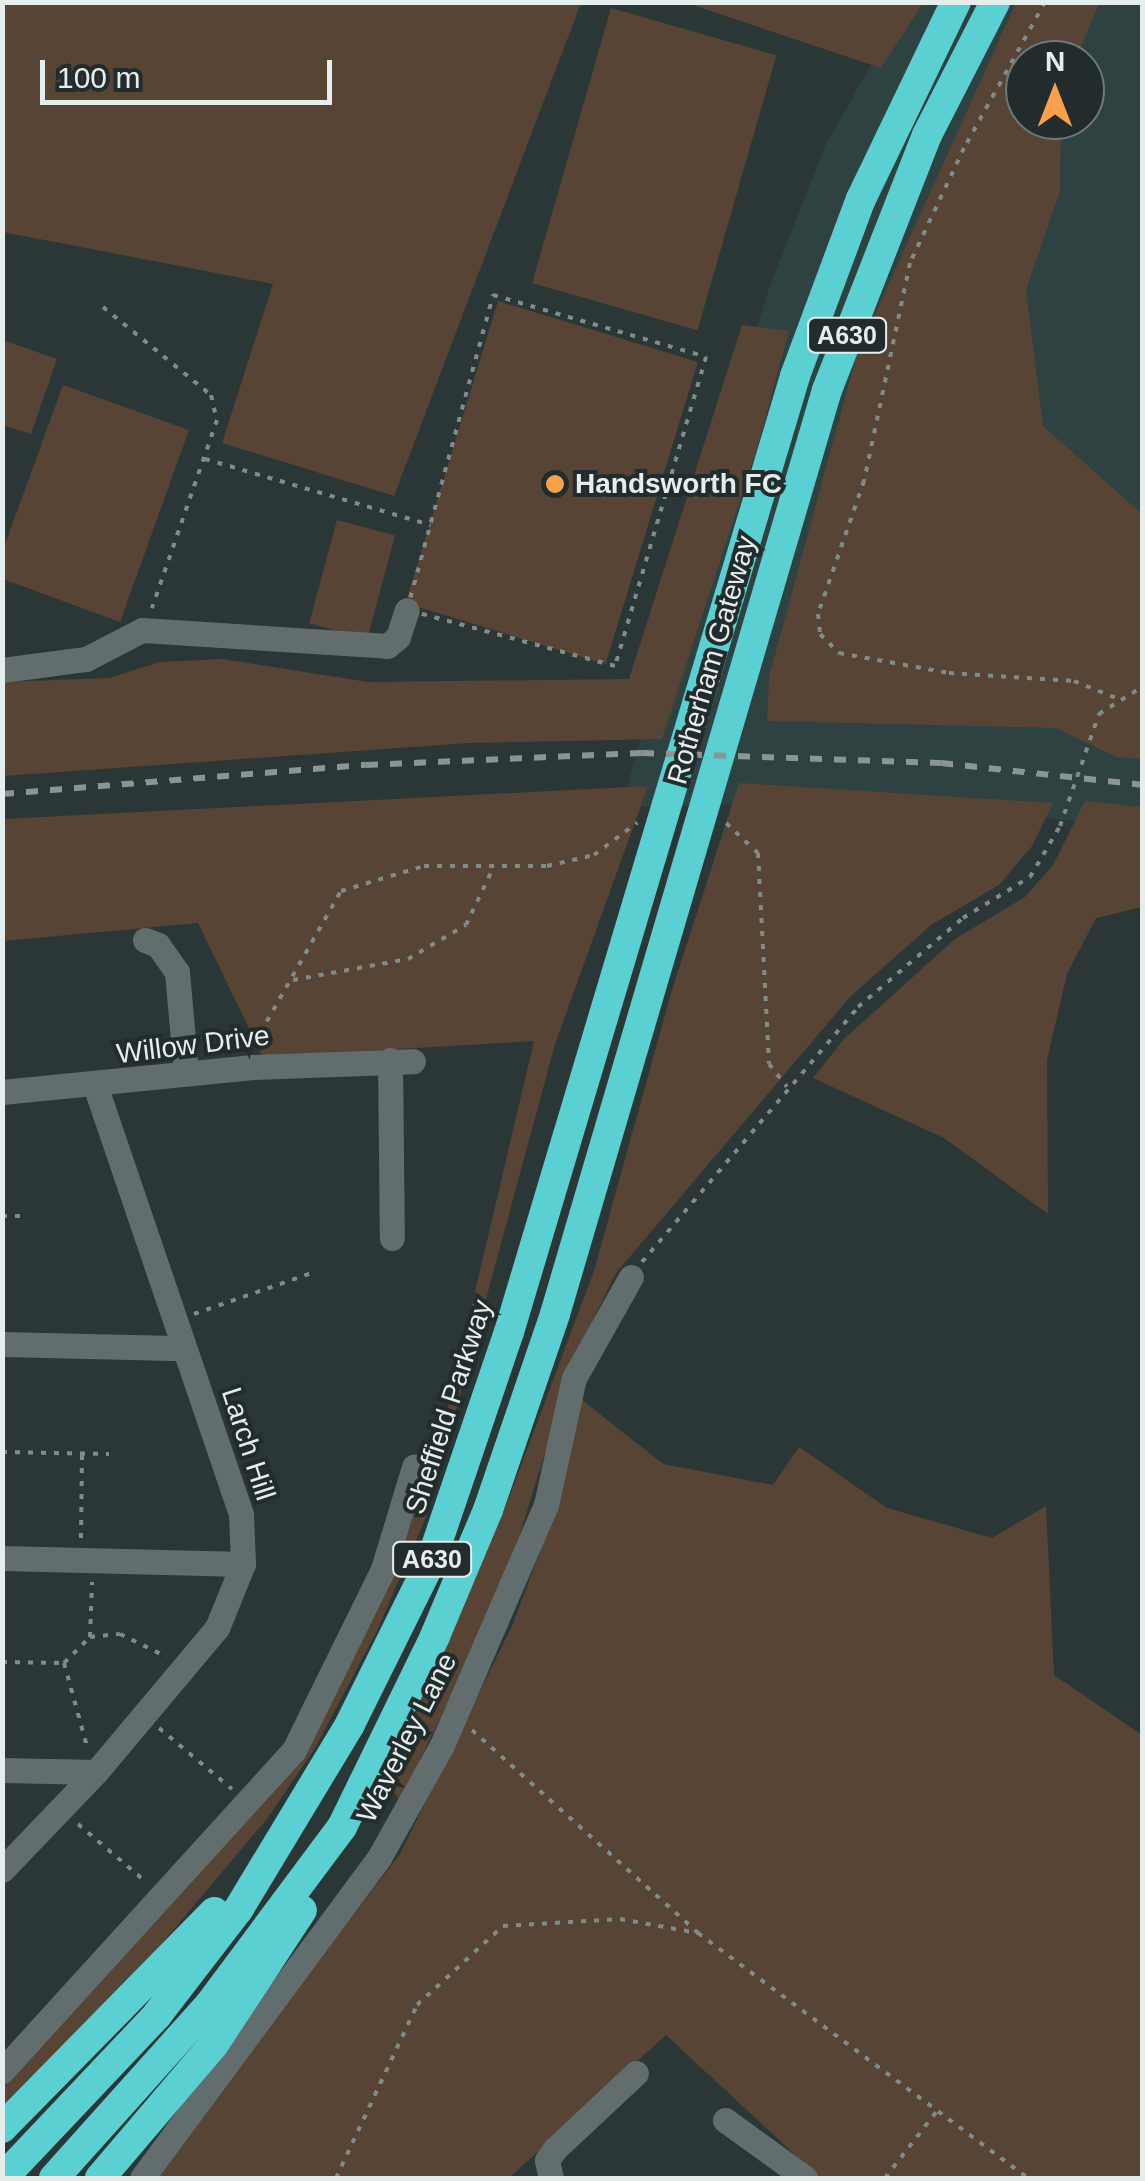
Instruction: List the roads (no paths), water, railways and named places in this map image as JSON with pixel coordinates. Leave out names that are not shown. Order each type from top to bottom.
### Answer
[{"type":"highway","name":"Rotherham Gateway","points":[[653,829],[828,280],[956,2]]},
{"type":"highway","name":"Rotherham Gateway","points":[[342,1827],[488,1510],[554,1314],[702,830],[738,684],[860,298],[927,136],[996,2]]},
{"type":"highway","name":"Sheffield Parkway","points":[[3,2178],[158,2016],[238,1910],[392,1648],[452,1505],[653,829]]},
{"type":"highway","name":"A630","points":[[2,2128],[149,1984],[304,1802]]},
{"type":"highway","name":"A630","points":[[54,2178],[210,2004],[342,1827]]},
{"type":"highway","name":"A630","points":[[100,2178],[253,1989],[302,1910],[342,1827]]},
{"type":"street","points":[[2,670],[86,659],[142,630],[387,646],[398,637],[408,610]]},
{"type":"street","points":[[145,940],[158,945],[177,972],[186,1073]]},
{"type":"street","name":"Willow Drive","points":[[2,1092],[96,1087],[186,1073],[402,1061],[392,1238]]},
{"type":"street","name":"Larch Hill","points":[[2,1870],[96,1772],[217,1628],[242,1564],[241,1514],[96,1087]]},
{"type":"street","name":"Waverley Lane","points":[[142,2178],[380,1856],[457,1716],[546,1505],[574,1378],[631,1277]]},
{"type":"street","points":[[2,1344],[184,1348]]},
{"type":"street","points":[[2,2071],[247,1802],[316,1714],[384,1569],[414,1468]]},
{"type":"street","points":[[2,1558],[242,1564]]},
{"type":"street","points":[[2,1770],[96,1772]]},
{"type":"street","points":[[542,2176],[555,2149],[636,2073]]},
{"type":"street","points":[[725,2120],[804,2178]]},
{"type":"railway","points":[[2,794],[366,765],[642,753],[941,763],[1142,785]]},
{"type":"place","name":"Handsworth FC","points":[[555,484]]}]
